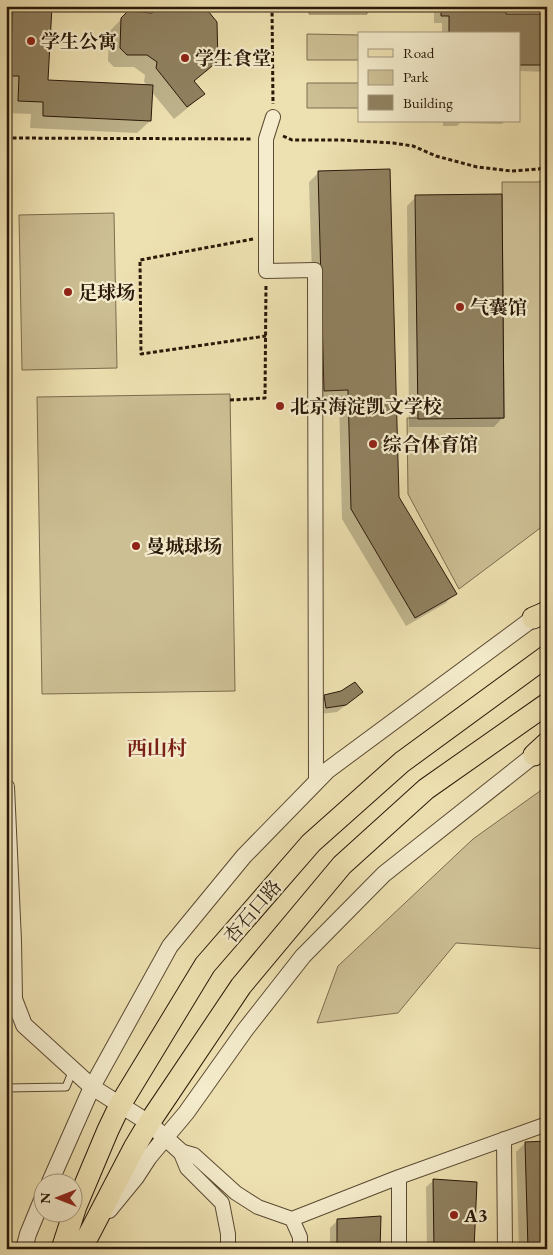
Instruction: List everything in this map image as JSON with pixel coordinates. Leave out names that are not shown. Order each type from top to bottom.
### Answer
[{"type":"main road","name":"杏石口路","points":[[62,1249],[76,1206],[120,1105],[205,965],[311,843],[402,762],[547,656]]},
{"type":"main road","name":"杏石口路","points":[[85,1245],[134,1148],[149,1123],[241,986],[342,865],[426,789],[547,704]]},
{"type":"street","points":[[273,117],[266,139],[266,271],[314,270],[316,782]]},
{"type":"street","points":[[54,1172],[92,1087],[170,946],[244,856],[328,770],[542,613]]},
{"type":"street","points":[[85,1245],[149,1157],[186,1112],[245,1030],[303,956],[384,874],[542,748]]},
{"type":"street","points":[[6,787],[10,941],[14,999],[24,1025],[92,1087],[149,1123],[180,1151],[187,1168],[222,1203],[228,1234],[228,1249]]},
{"type":"street","points":[[180,1151],[194,1155],[236,1193],[258,1207],[292,1219],[399,1177],[547,1124]]},
{"type":"street","points":[[504,1139],[505,1249]]},
{"type":"street","points":[[399,1177],[399,1249]]},
{"type":"street","points":[[292,1219],[300,1237],[300,1249]]},
{"type":"street","points":[[24,1249],[33,1222]]},
{"type":"lane","points":[[6,1088],[66,1087],[73,1070]]},
{"type":"path","points":[[272,6],[273,117],[277,133],[292,140],[342,140],[413,146],[436,156],[477,167],[511,171],[539,169],[547,166]]},
{"type":"path","points":[[6,138],[266,139]]},
{"type":"path","points":[[266,236],[140,260],[141,354],[266,336]]},
{"type":"path","points":[[230,400],[265,398],[266,271]]},
{"type":"green space","points":[[309,6],[367,6],[367,14],[309,14]]},
{"type":"green space","points":[[307,34],[358,35],[358,60],[307,60]]},
{"type":"green space","points":[[307,83],[358,83],[358,108],[307,108]]},
{"type":"green space","points":[[547,180],[547,523],[459,589],[408,494],[407,418],[504,418],[502,182],[538,182]]},
{"type":"green space","name":"足球场","points":[[114,213],[117,368],[22,370],[19,215]]},
{"type":"green space","name":"曼城球场","points":[[230,394],[235,691],[42,694],[37,397]]},
{"type":"green space","points":[[547,786],[547,949],[456,943],[398,1013],[317,1023],[338,966],[473,839]]},
{"type":"building","name":"学生公寓","points":[[13,6],[52,6],[48,80],[153,85],[151,121],[43,116],[43,102],[18,101],[19,76],[10,76]]},
{"type":"building","name":"学生食堂","points":[[160,6],[204,6],[217,22],[218,61],[194,81],[205,94],[187,107],[156,68],[157,62],[147,55],[127,55],[120,48],[121,18],[128,11],[152,13]]},
{"type":"building","points":[[441,6],[506,6],[506,14],[547,14],[547,65],[520,65],[520,32],[449,32],[449,16],[441,16]]},
{"type":"building","name":"综合体育馆","points":[[390,169],[399,497],[457,594],[415,618],[351,509],[348,390],[324,391],[318,171]]},
{"type":"building","name":"气囊馆","points":[[502,194],[504,418],[418,419],[415,195]]},
{"type":"building","points":[[355,682],[363,692],[346,705],[326,708],[324,695],[341,691]]},
{"type":"building","points":[[547,1141],[547,1249],[528,1249],[525,1142]]},
{"type":"building","name":"A3","points":[[433,1179],[477,1182],[474,1249],[434,1249]]},
{"type":"building","points":[[381,1216],[380,1249],[337,1249],[337,1219]]},
{"type":"place","name":"学生公寓","points":[[31,41]]},
{"type":"place","name":"学生食堂","points":[[185,58]]},
{"type":"place","name":"足球场","points":[[68,292]]},
{"type":"place","name":"气囊馆","points":[[460,307]]},
{"type":"place","name":"北京海淀凯文学校","points":[[280,406]]},
{"type":"place","name":"综合体育馆","points":[[373,444]]},
{"type":"place","name":"曼城球场","points":[[136,546]]},
{"type":"place","name":"A3","points":[[454,1215]]},
{"type":"district","name":"西山村","points":[[157,748]]}]
